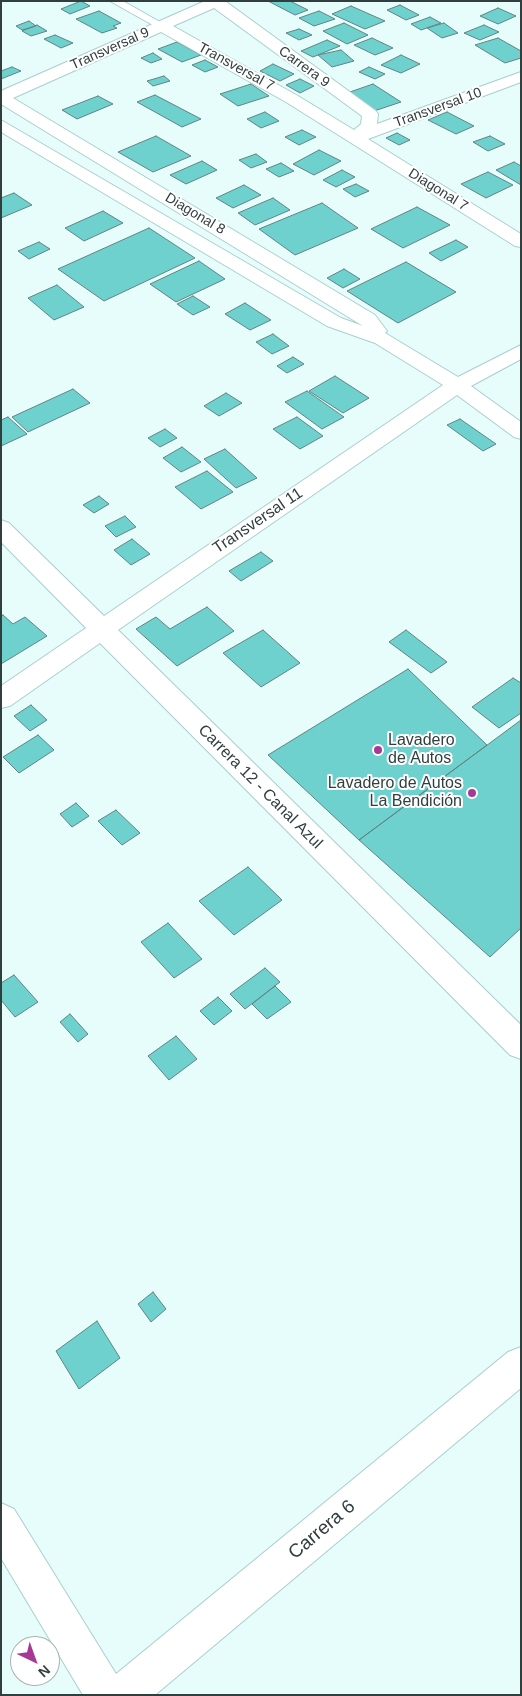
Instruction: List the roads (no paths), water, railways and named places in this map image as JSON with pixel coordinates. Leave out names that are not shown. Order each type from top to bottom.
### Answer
[{"type":"street","name":"Transversal 9","points":[[1,97],[216,2]]},
{"type":"street","name":"Carrera 9","points":[[216,2],[370,114],[369,125],[354,138]]},
{"type":"street","name":"Transversal 7","points":[[162,26],[292,99],[354,138]]},
{"type":"street","name":"Transversal 10","points":[[354,138],[521,77]]},
{"type":"street","name":"Diagonal 8","points":[[1,97],[368,319],[382,339]]},
{"type":"street","name":"Diagonal 8","points":[[1,125],[334,322],[382,339],[457,385],[521,432]]},
{"type":"street","name":"Diagonal 7","points":[[354,138],[521,242]]},
{"type":"street","name":"Transversal 11","points":[[1,699],[457,385],[521,351]]},
{"type":"street","name":"Carrera 12 - Canal Azul","points":[[1,528],[103,628],[289,817],[521,1045]]},
{"type":"street","name":"Carrera 6","points":[[123,1695],[521,1365]]},
{"type":"street","points":[[1,1522],[106,1695]]},
{"type":"lane","name":"Transversal 7","points":[[115,1],[162,26]]},
{"type":"place","name":"Lavadero de Autos","points":[[378,750]]},
{"type":"place","name":"Lavadero de Autos La Bendición","points":[[472,793]]}]
